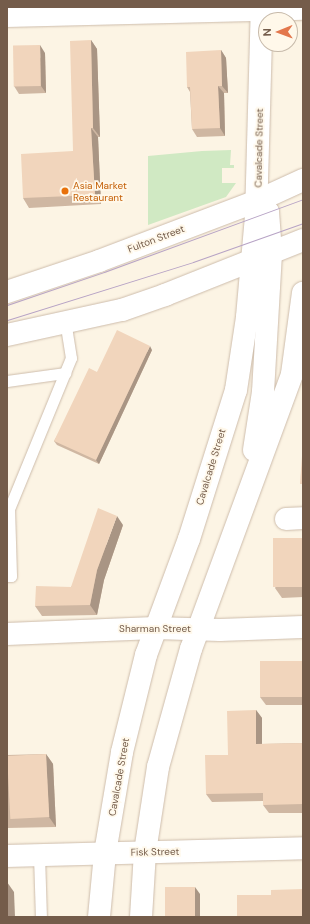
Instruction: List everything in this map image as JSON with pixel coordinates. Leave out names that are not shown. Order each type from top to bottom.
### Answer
[{"type":"main road","points":[[7,16],[262,8],[303,9]]},
{"type":"main road","name":"Cavalcade Street","points":[[257,200],[262,8]]},
{"type":"main road","name":"Fulton Street","points":[[7,292],[99,261],[257,200],[303,180]]},
{"type":"main road","points":[[246,499],[263,392],[262,256],[268,212],[257,200]]},
{"type":"main road","points":[[7,335],[122,310],[144,303],[303,240]]},
{"type":"main road","name":"Cavalcade Street","points":[[99,917],[105,853],[122,752],[146,655],[189,539],[236,390],[262,256]]},
{"type":"main road","points":[[141,917],[145,852],[158,767],[198,629],[292,374],[303,297]]},
{"type":"main road","name":"Sharman Street","points":[[7,634],[155,628],[198,629],[303,627]]},
{"type":"main road","name":"Fisk Street","points":[[7,856],[303,848]]},
{"type":"lane","points":[[7,576],[11,576],[9,509],[71,358],[65,322]]},
{"type":"lane","points":[[7,381],[65,373]]},
{"type":"lane","points":[[39,855],[40,917]]},
{"type":"green space","points":[[231,150],[230,165],[234,165],[234,168],[222,168],[222,183],[236,183],[226,197],[148,225],[148,156]]},
{"type":"building","points":[[91,40],[93,128],[91,128],[95,195],[23,198],[21,154],[73,151],[70,41]]},
{"type":"building","points":[[13,45],[40,45],[41,86],[14,86]]},
{"type":"building","points":[[221,50],[222,86],[218,86],[220,128],[192,129],[190,87],[187,87],[186,52]]},
{"type":"building","points":[[117,330],[150,346],[96,460],[54,441],[89,368],[97,372]]},
{"type":"building","points":[[303,442],[303,484],[300,484]]},
{"type":"building","points":[[98,508],[117,516],[97,570],[90,605],[35,606],[36,586],[71,587]]},
{"type":"building","points":[[273,538],[303,538],[303,587],[273,587]]},
{"type":"building","points":[[260,661],[303,661],[303,697],[260,697]]},
{"type":"building","points":[[256,710],[256,744],[303,743],[303,804],[263,805],[263,793],[206,794],[205,755],[228,755],[227,711]]},
{"type":"building","points":[[46,754],[49,817],[10,819],[7,756]]},
{"type":"building","points":[[165,887],[195,887],[195,917],[165,917]]},
{"type":"building","points":[[303,889],[303,917],[237,917],[237,895],[271,895],[271,890]]},
{"type":"building","points":[[7,894],[8,917],[7,917]]},
{"type":"tram line","points":[[7,305],[104,272],[303,199]]},
{"type":"tram line","points":[[7,320],[193,262],[303,223]]},
{"type":"place","name":"Asia Market Restaurant","points":[[65,191]]}]
